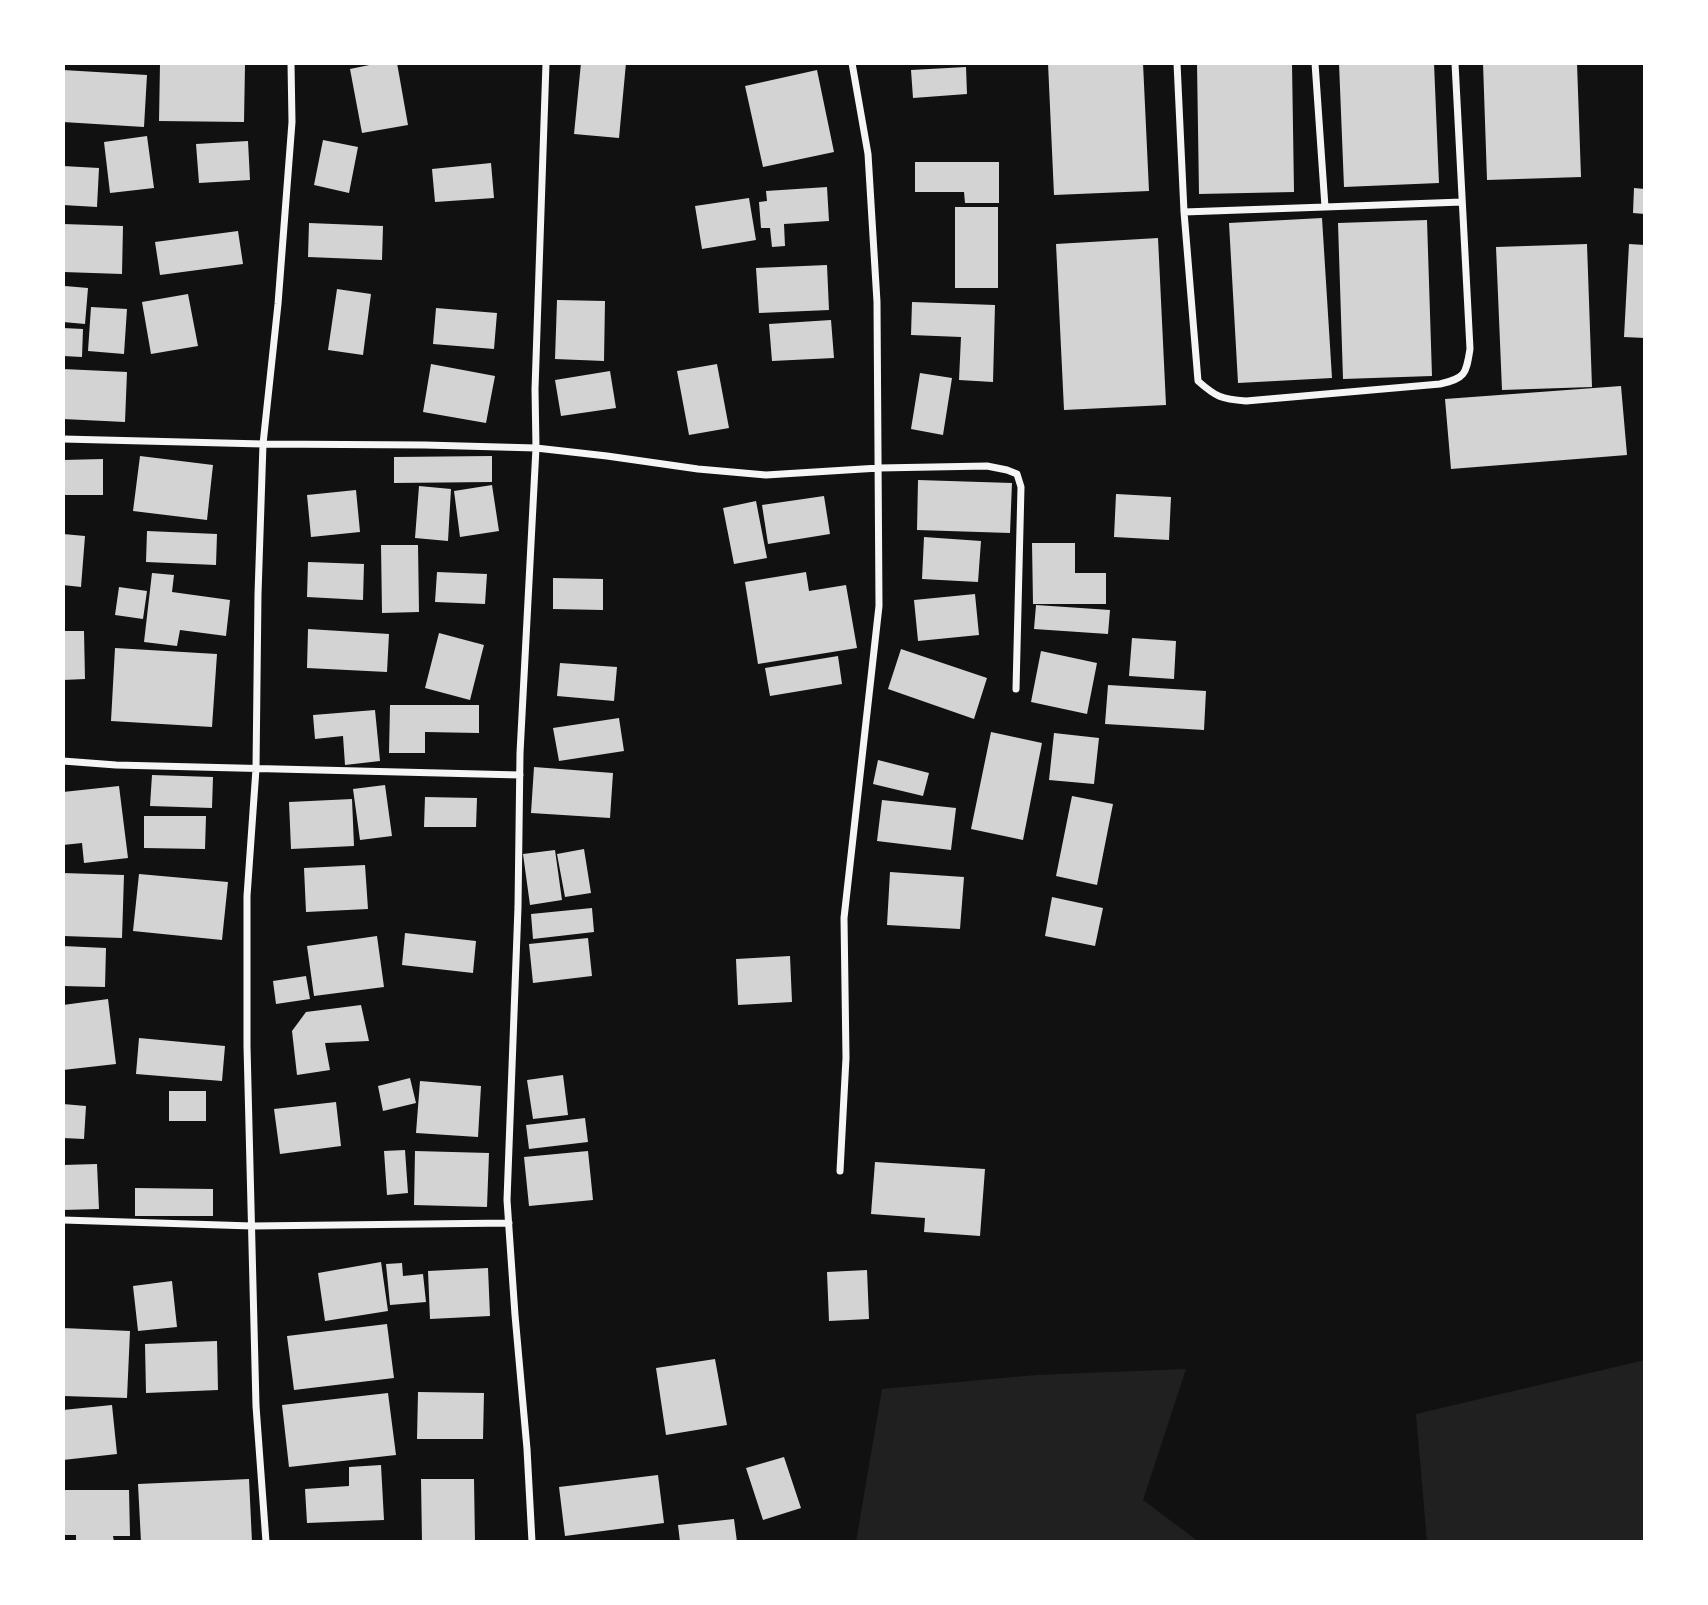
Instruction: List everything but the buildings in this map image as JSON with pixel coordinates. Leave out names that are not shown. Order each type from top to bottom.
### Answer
[{"type":"street","points":[[266,1542],[256,1406],[247,1046],[247,896],[256,769],[263,444],[278,304],[292,122],[291,63]]},
{"type":"street","points":[[532,1542],[507,1200],[520,775],[536,448],[535,389],[546,63]]},
{"type":"street","points":[[840,1171],[846,1058],[844,918],[879,606],[877,302],[868,155],[852,63]]},
{"type":"street","points":[[1178,63],[1184,212],[1198,380],[1223,399],[1246,401],[1440,384],[1457,380],[1464,373],[1470,349],[1455,63]]},
{"type":"street","points":[[1315,63],[1325,207]]},
{"type":"street","points":[[1184,212],[1462,202]]},
{"type":"street","points":[[63,439],[536,448],[766,475],[879,468],[987,466],[1007,470],[1017,474],[1021,487],[1016,689]]},
{"type":"street","points":[[63,761],[116,765],[520,775]]},
{"type":"street","points":[[63,1220],[252,1226],[509,1223]]},
{"type":"shaded area","points":[[1645,1360],[1645,1542],[1427,1542],[1416,1414]]},
{"type":"shaded area","points":[[1186,1369],[1143,1500],[1199,1542],[856,1542],[882,1389],[1036,1375]]}]
